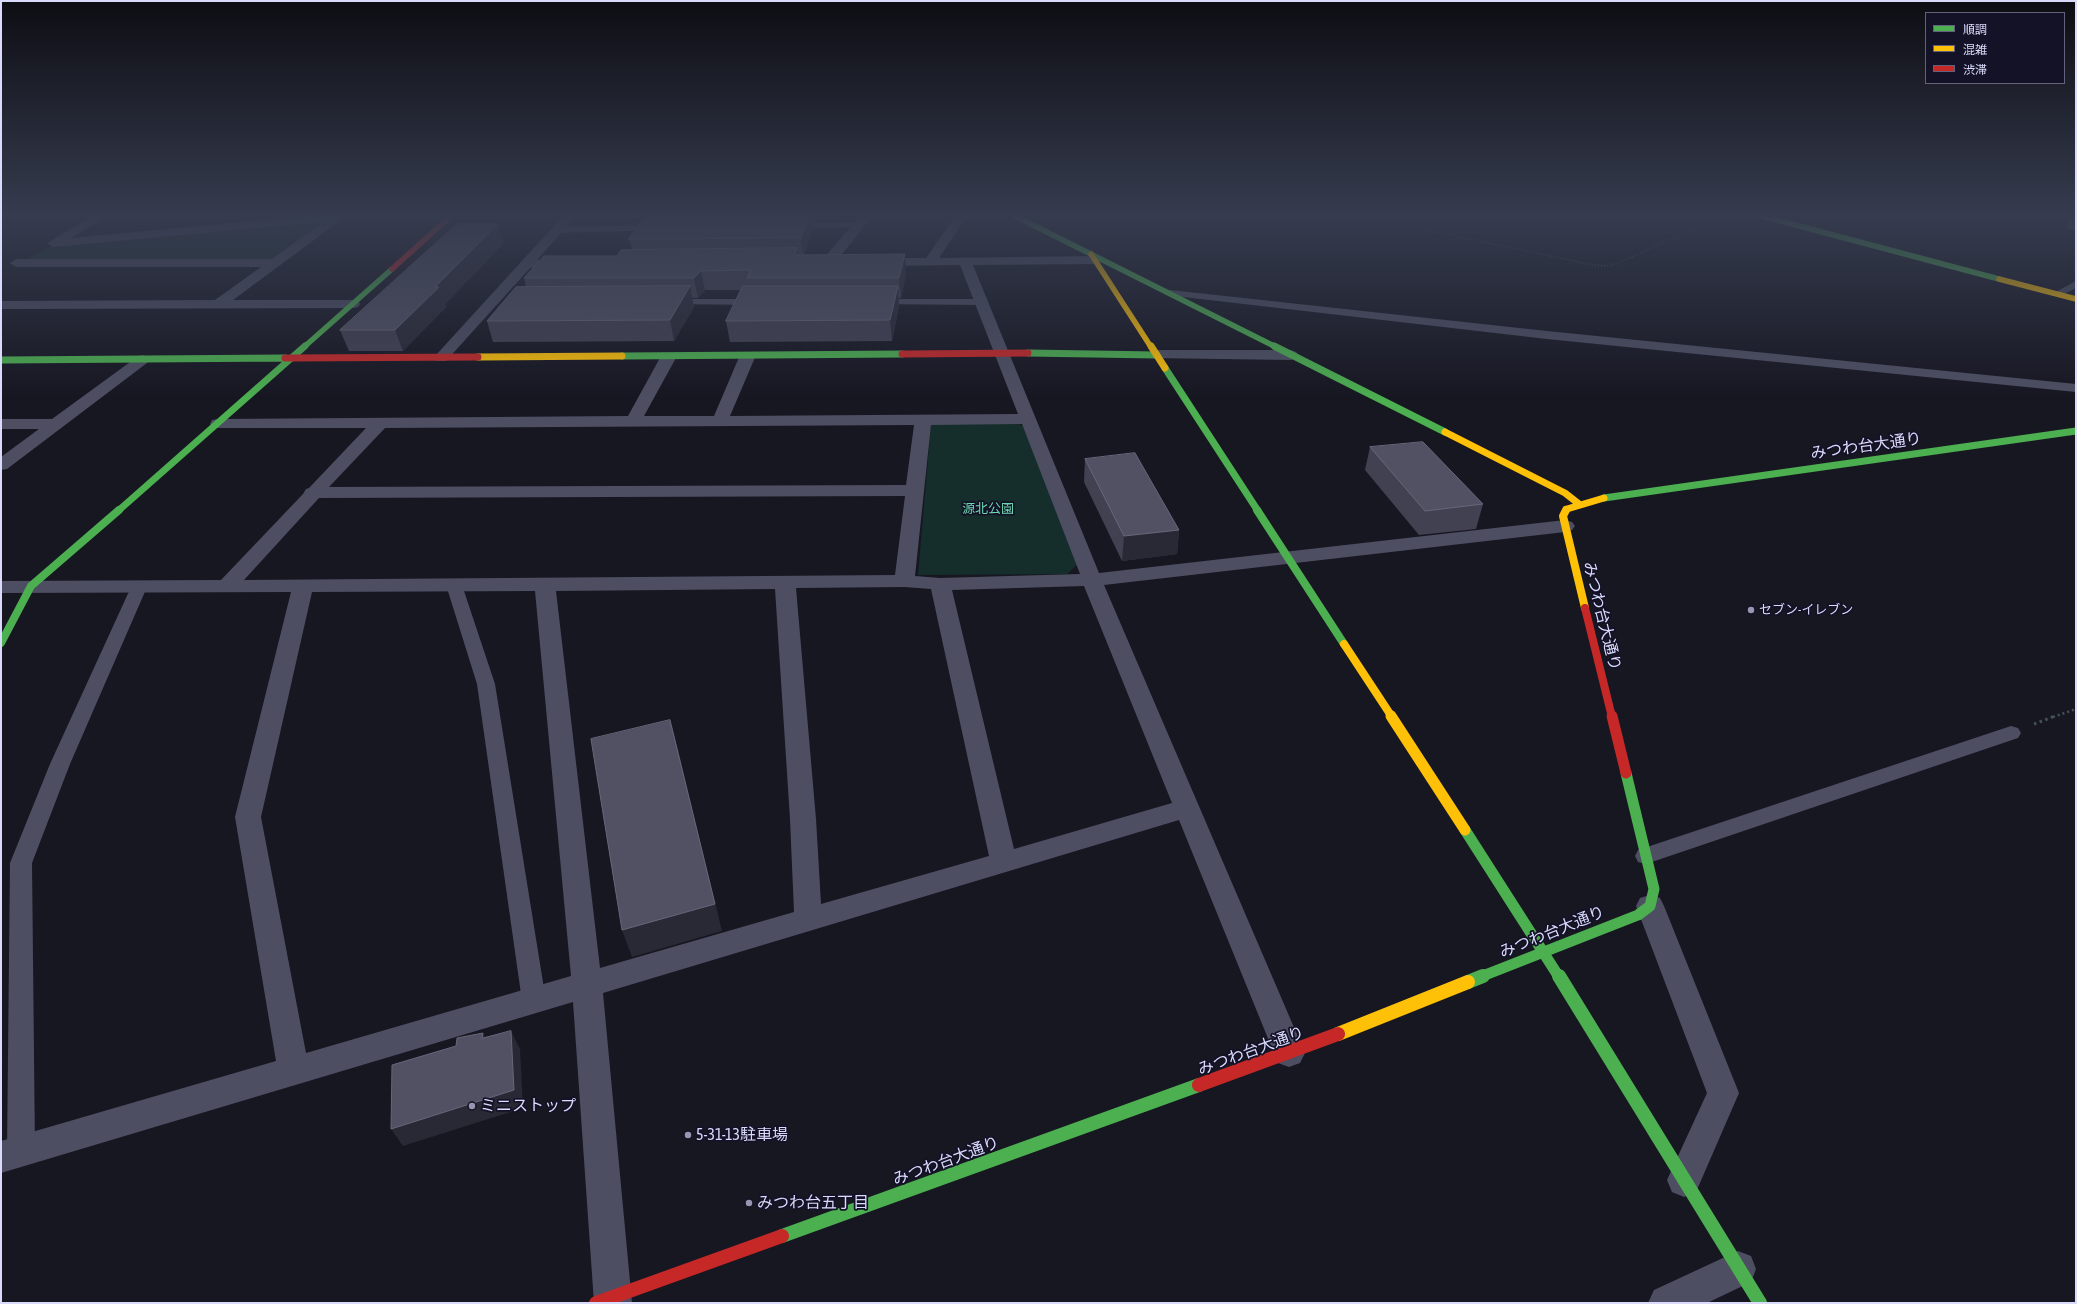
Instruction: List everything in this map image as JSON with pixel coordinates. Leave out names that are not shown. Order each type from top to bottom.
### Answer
[{"type":"street","points":[[219,304],[256,277]]},
{"type":"street","points":[[1,643],[31,586],[218,424],[291,357],[383,277]]},
{"type":"street","points":[[441,358],[513,277]]},
{"type":"street","points":[[972,277],[1092,580],[1289,1054]]},
{"type":"street","points":[[1106,277],[1543,951],[1760,1303]]},
{"type":"street","points":[[1135,277],[1566,492],[1579,504]]},
{"type":"street","points":[[1993,277],[2076,299]]},
{"type":"street","points":[[1,305],[353,304]]},
{"type":"street","points":[[1,360],[1002,353],[1157,356],[1291,355]]},
{"type":"street","points":[[720,421],[748,355]]},
{"type":"street","points":[[633,422],[669,356]]},
{"type":"street","points":[[1,465],[142,360]]},
{"type":"street","points":[[218,424],[1027,419]]},
{"type":"street","points":[[904,581],[923,420]]},
{"type":"street","points":[[227,586],[312,493],[380,423]]},
{"type":"street","points":[[1,424],[56,424]]},
{"type":"street","name":"みつわ台大通り","points":[[607,1301],[1289,1054],[1543,951],[1638,915],[1650,906],[1654,889],[1565,526],[1563,516],[1567,509],[1597,499],[2076,431]]},
{"type":"street","points":[[312,493],[914,490]]},
{"type":"street","points":[[1,587],[545,585],[904,581],[940,584],[1092,580],[1565,526]]},
{"type":"street","points":[[784,583],[803,819],[808,920]]},
{"type":"street","points":[[940,584],[1004,862]]},
{"type":"street","points":[[294,1071],[248,817],[303,585]]},
{"type":"street","points":[[545,585],[587,985],[607,1301]]},
{"type":"street","points":[[11,1155],[1188,808]]},
{"type":"street","points":[[1650,906],[1723,1093],[1684,1180]]},
{"type":"street","points":[[1667,1303],[1738,1269]]},
{"type":"lane","points":[[2058,294],[2076,284]]},
{"type":"lane","points":[[1170,293],[1540,334],[2076,388]]},
{"type":"lane","points":[[657,302],[768,302]]},
{"type":"lane","points":[[863,302],[982,302]]},
{"type":"lane","points":[[490,303],[506,303]]},
{"type":"lane","points":[[454,585],[486,684],[534,1001]]},
{"type":"lane","points":[[11,1155],[21,863],[60,764],[139,587]]},
{"type":"lane","points":[[1646,856],[2010,733]]},
{"type":"path","points":[[2010,733],[2076,709]]},
{"type":"green space","name":"源北公園","points":[[931,424],[1019,424],[1025,427],[1078,564],[1067,574],[918,575]]},
{"type":"building","points":[[399,277],[445,277],[435,287],[439,287],[395,330],[340,330]]},
{"type":"building","points":[[525,277],[695,277],[694,278],[524,278]]},
{"type":"building","points":[[748,277],[899,277],[899,278],[747,278]]},
{"type":"building","points":[[690,286],[670,320],[487,321],[516,287]]},
{"type":"building","points":[[743,286],[898,286],[890,320],[726,321]]},
{"type":"building","points":[[1423,442],[1483,504],[1425,511],[1370,447]]},
{"type":"building","points":[[1135,453],[1179,530],[1124,536],[1085,459]]},
{"type":"building","points":[[670,720],[715,904],[622,930],[591,739]]},
{"type":"building","points":[[511,1031],[514,1090],[391,1129],[392,1065],[456,1046],[457,1038],[483,1033],[482,1038]]},
{"type":"traffic: fast","points":[[1,643],[31,586],[218,424],[383,277]]},
{"type":"traffic: fast","points":[[1136,277],[1445,432]]},
{"type":"traffic: fast","points":[[1991,277],[1999,279]]},
{"type":"traffic: fast","points":[[1028,353],[1157,355]]},
{"type":"traffic: fast","points":[[622,356],[902,354]]},
{"type":"traffic: fast","points":[[1,360],[285,358]]},
{"type":"traffic: fast","points":[[1165,368],[1344,644]]},
{"type":"traffic: fast","points":[[1604,498],[2076,431]]},
{"type":"traffic: fast","points":[[1468,982],[1638,915],[1650,906],[1654,889],[1626,773]]},
{"type":"traffic: fast","points":[[1465,830],[1543,951],[1760,1303]]},
{"type":"traffic: fast","points":[[782,1236],[1199,1085]]},
{"type":"traffic: slow","points":[[1106,277],[1165,368]]},
{"type":"traffic: slow","points":[[1999,279],[2076,299]]},
{"type":"traffic: slow","points":[[478,357],[622,356]]},
{"type":"traffic: slow","points":[[1445,432],[1565,493],[1579,504]]},
{"type":"traffic: slow","points":[[1585,608],[1563,516],[1567,509],[1604,498]]},
{"type":"traffic: slow","points":[[1344,644],[1465,830]]},
{"type":"traffic: slow","points":[[1338,1034],[1468,982]]},
{"type":"traffic: jam","points":[[902,354],[1028,353]]},
{"type":"traffic: jam","points":[[285,358],[478,357]]},
{"type":"traffic: jam","points":[[1585,608],[1626,773]]},
{"type":"traffic: jam","points":[[1199,1085],[1338,1034]]},
{"type":"traffic: jam","points":[[596,1303],[782,1236]]},
{"type":"place","name":"セブン-イレブン","points":[[1751,610]]},
{"type":"place","name":"ミニストップ","points":[[472,1106]]},
{"type":"place","name":"5-31-13駐車場","points":[[688,1135]]},
{"type":"place","name":"みつわ台五丁目","points":[[749,1203]]}]
